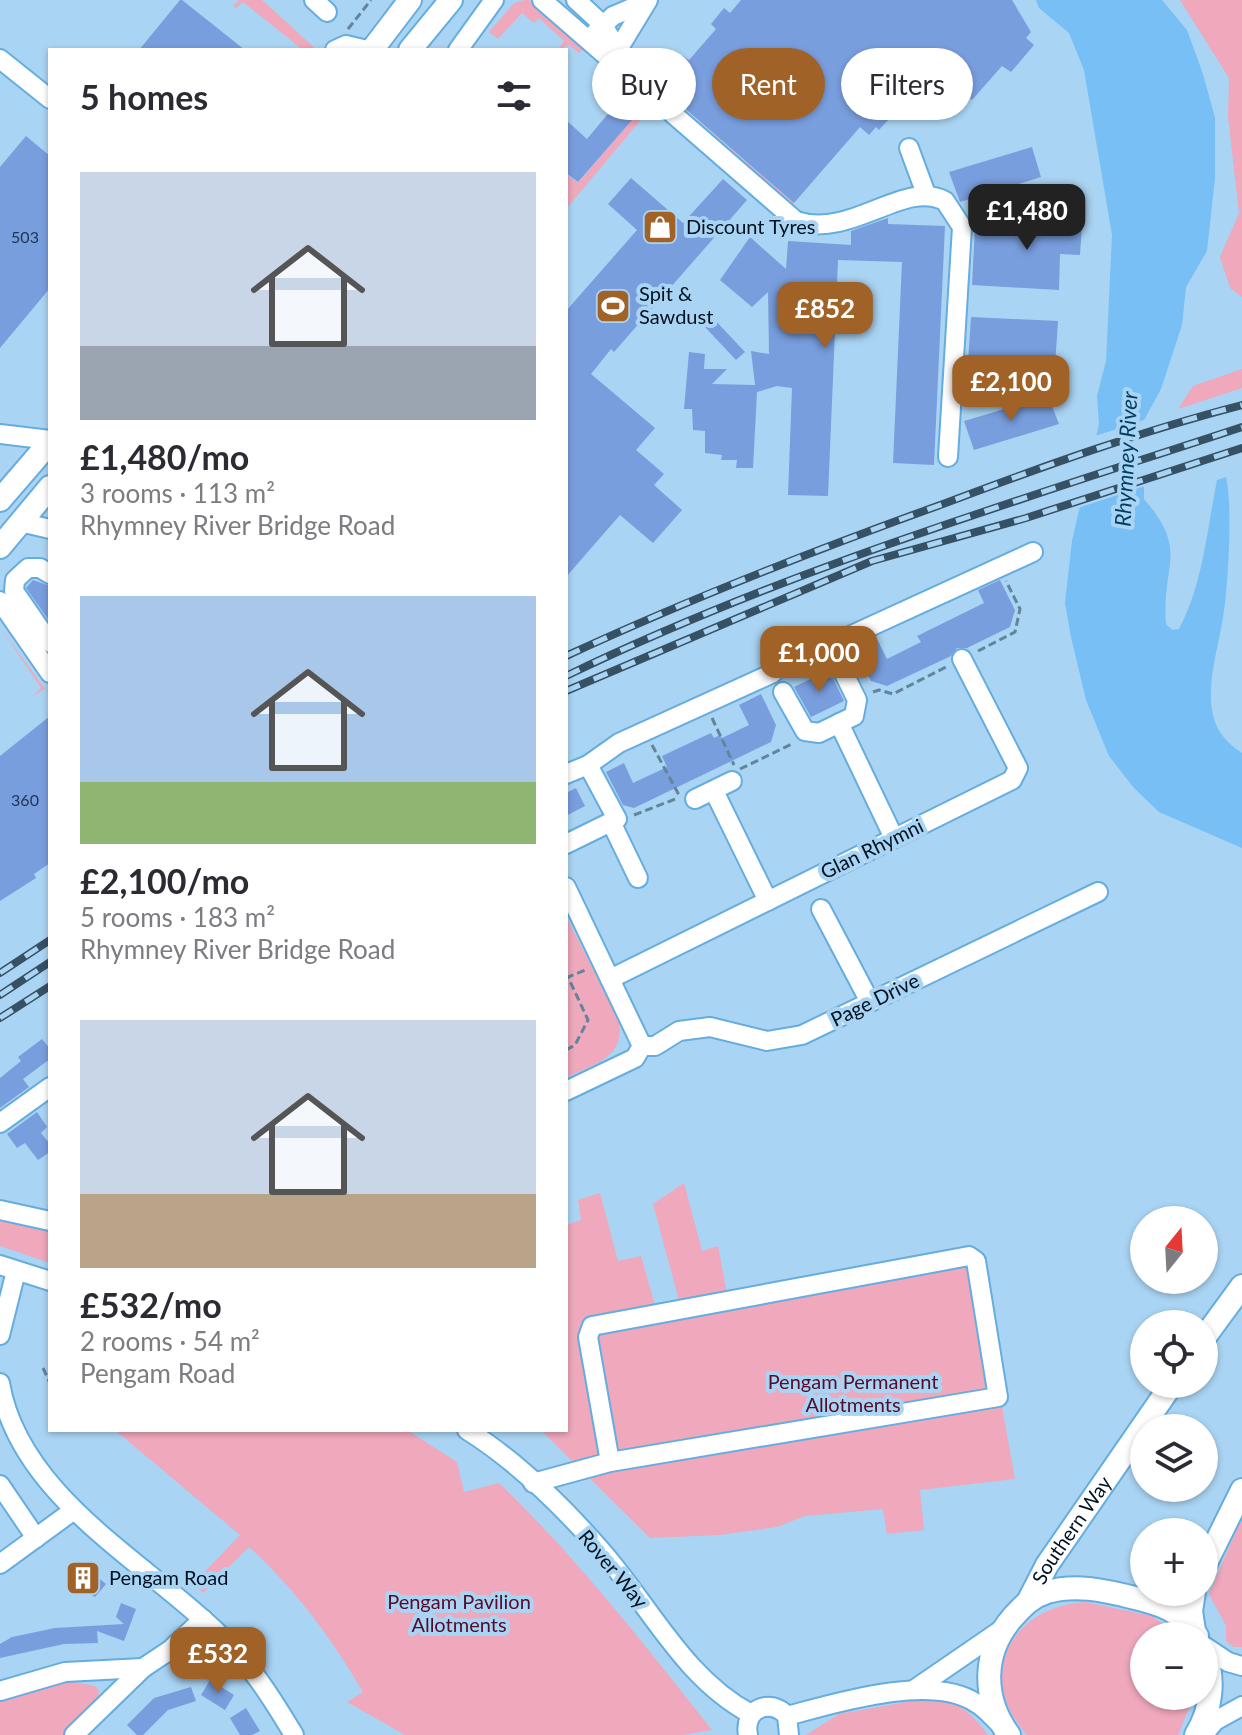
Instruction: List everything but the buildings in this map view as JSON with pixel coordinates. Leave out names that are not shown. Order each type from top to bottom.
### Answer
[{"type":"main road","points":[[412,48],[451,0]]},
{"type":"main road","points":[[370,48],[401,5]]},
{"type":"main road","points":[[0,500],[48,443]]},
{"type":"main road","points":[[0,547],[48,489]]},
{"type":"main road","points":[[1218,1319],[1242,1286]]},
{"type":"main road","name":"Southern Way","points":[[1003,1629],[1029,1600],[1047,1565],[1162,1398]]},
{"type":"main road","points":[[1218,1539],[1242,1490]]},
{"type":"main road","points":[[1029,1600],[1058,1590],[1100,1590],[1157,1603],[1185,1622]]},
{"type":"main road","points":[[1003,1629],[994,1647],[988,1684],[1006,1731]]},
{"type":"main road","points":[[1196,1735],[1208,1710]]},
{"type":"street","points":[[459,48],[494,0]]},
{"type":"street","points":[[542,0],[588,41],[601,48]]},
{"type":"street","points":[[576,0],[602,24],[611,48]]},
{"type":"street","points":[[588,41],[602,24],[637,3],[647,1]]},
{"type":"street","points":[[618,48],[647,1]]},
{"type":"street","points":[[338,44],[360,48]]},
{"type":"street","points":[[0,59],[48,97]]},
{"type":"street","points":[[678,120],[796,221],[829,227],[926,194],[945,201],[962,227],[948,457]]},
{"type":"street","points":[[909,148],[926,194]]},
{"type":"street","points":[[0,434],[48,441]]},
{"type":"street","points":[[20,522],[48,529]]},
{"type":"street","points":[[783,692],[812,732],[847,720],[857,700],[830,645],[1033,552]]},
{"type":"street","points":[[48,573],[40,568],[28,568],[15,580],[14,591],[48,640]]},
{"type":"street","points":[[0,601],[7,620],[48,671]]},
{"type":"street","name":"Glan Rhymni","points":[[606,971],[768,901],[1012,780],[1018,768],[962,659]]},
{"type":"street","points":[[568,773],[588,765],[619,743],[773,673]]},
{"type":"street","points":[[847,720],[894,838]]},
{"type":"street","points":[[588,765],[638,878]]},
{"type":"street","points":[[687,798],[714,791],[732,781]]},
{"type":"street","points":[[714,791],[768,901]]},
{"type":"street","points":[[568,843],[613,819]]},
{"type":"street","points":[[568,891],[642,1046]]},
{"type":"street","name":"Page Drive","points":[[568,1090],[635,1058],[642,1046],[655,1046],[679,1031],[710,1027],[767,1041],[802,1035],[1098,892]]},
{"type":"street","points":[[821,909],[870,1002]]},
{"type":"street","points":[[0,1123],[48,1088]]},
{"type":"street","points":[[0,1210],[48,1221]]},
{"type":"street","points":[[533,1483],[610,1462],[998,1397],[976,1261],[969,1256],[592,1326],[588,1337],[610,1462]]},
{"type":"street","points":[[0,1335],[8,1268],[48,1280]]},
{"type":"street","points":[[0,1383],[9,1418],[39,1466],[74,1510],[118,1552],[203,1619],[242,1659],[294,1735]]},
{"type":"street","name":"Rover Way","points":[[469,1432],[533,1483],[600,1549],[691,1667],[730,1703],[751,1714]]},
{"type":"street","points":[[0,1485],[36,1538]]},
{"type":"street","points":[[0,1564],[74,1510]]},
{"type":"street","points":[[74,1735],[143,1668],[163,1656],[203,1619]]},
{"type":"street","points":[[915,1689],[1003,1629]]},
{"type":"street","points":[[1218,1656],[1242,1666]]},
{"type":"street","points":[[0,1691],[45,1675],[143,1668]]},
{"type":"street","points":[[787,1716],[915,1689],[961,1696],[976,1703],[1006,1731]]},
{"type":"street","points":[[748,1735],[751,1714],[767,1706],[778,1708],[787,1716],[789,1735]]},
{"type":"street","points":[[1203,1735],[1215,1721],[1242,1706]]},
{"type":"path","points":[[338,44],[371,0]]},
{"type":"path","points":[[773,673],[830,645]]},
{"type":"path","points":[[705,704],[736,770],[812,732]]},
{"type":"path","points":[[613,819],[622,813],[638,816],[687,798],[646,730]]},
{"type":"path","points":[[568,978],[606,971]]},
{"type":"path","points":[[568,980],[588,1020],[575,1045],[568,1049]]},
{"type":"path","points":[[43,1368],[48,1379]]},
{"type":"green space","points":[[239,0],[262,0],[315,48],[300,48],[243,2],[236,8],[233,6]]},
{"type":"green space","points":[[529,0],[584,49],[579,53],[569,45],[559,48],[564,41],[539,18],[534,23],[522,13],[498,39],[489,32],[514,3]]},
{"type":"green space","points":[[1180,0],[1242,0],[1242,297],[1230,288],[1220,257],[1239,213],[1228,117],[1229,78]]},
{"type":"green space","points":[[696,119],[793,205],[694,120]]},
{"type":"green space","points":[[632,120],[641,120],[568,207],[568,176],[578,183]]},
{"type":"green space","points":[[1242,369],[1242,388],[1178,409],[1193,386]]},
{"type":"green space","points":[[0,627],[45,689],[33,696],[41,688]]},
{"type":"green space","points":[[568,920],[618,1019],[618,1043],[598,1063],[568,1077]]},
{"type":"green space","name":"Pengam Permanent Allotments","points":[[684,1183],[702,1251],[718,1246],[728,1299],[974,1251],[1015,1479],[920,1490],[924,1530],[887,1534],[883,1509],[805,1516],[777,1527],[720,1535],[650,1538],[543,1432],[568,1432],[568,1224],[581,1220],[578,1200],[600,1193],[618,1261],[641,1256],[657,1312],[681,1308],[653,1204]]},
{"type":"green space","points":[[0,1221],[48,1231],[48,1262],[0,1246]]},
{"type":"green space","name":"Pengam Pavilion Allotments","points":[[117,1432],[410,1432],[457,1462],[464,1492],[499,1483],[583,1572],[712,1730],[683,1735],[405,1735],[347,1702],[363,1692],[351,1672],[297,1597],[249,1547],[203,1593],[193,1584],[240,1535]]},
{"type":"green space","points":[[1242,1517],[1242,1647],[1234,1647],[1226,1641],[1226,1626],[1215,1606],[1218,1606],[1218,1573]]},
{"type":"green space","points":[[1085,1602],[1152,1616],[1160,1622],[1130,1622],[1130,1710],[1188,1710],[1178,1735],[1027,1735],[1011,1713],[1003,1690],[1002,1669],[1008,1649],[1020,1631],[1037,1617],[1059,1607]]},
{"type":"green space","points":[[68,1681],[95,1686],[99,1691],[98,1703],[63,1735],[0,1735],[0,1699],[18,1690]]},
{"type":"green space","points":[[929,1698],[963,1709],[988,1735],[806,1735],[839,1714]]},
{"type":"water","name":"Rhymney River","points":[[1036,0],[1162,0],[1187,30],[1215,118],[1215,178],[1207,251],[1186,287],[1182,325],[1161,389],[1143,422],[1144,499],[1158,517],[1170,546],[1166,624],[1172,630],[1179,629],[1199,575],[1217,480],[1226,477],[1228,568],[1211,703],[1220,732],[1242,753],[1242,848],[1159,812],[1134,788],[1109,756],[1086,700],[1065,603],[1072,541],[1099,424],[1097,396],[1106,361],[1112,235],[1084,70],[1069,33],[1039,8]]},
{"type":"pier","points":[[1150,418],[1148,485],[1078,508],[1092,437]]},
{"type":"railway","points":[[568,655],[706,595],[895,521],[1091,450],[1242,405]]},
{"type":"railway","points":[[568,675],[731,603],[815,571],[985,511],[1242,427]]},
{"type":"railway","points":[[568,690],[872,561],[1026,518],[1242,448]]},
{"type":"railway","points":[[0,973],[48,941]]},
{"type":"railway","points":[[0,995],[48,963]]},
{"type":"railway","points":[[0,1018],[48,987]]},
{"type":"place","name":"Discount Tyres","points":[[660,227]]},
{"type":"place","name":"Spit & Sawdust","points":[[613,306]]},
{"type":"place","name":"Pengam Road","points":[[83,1578]]}]
